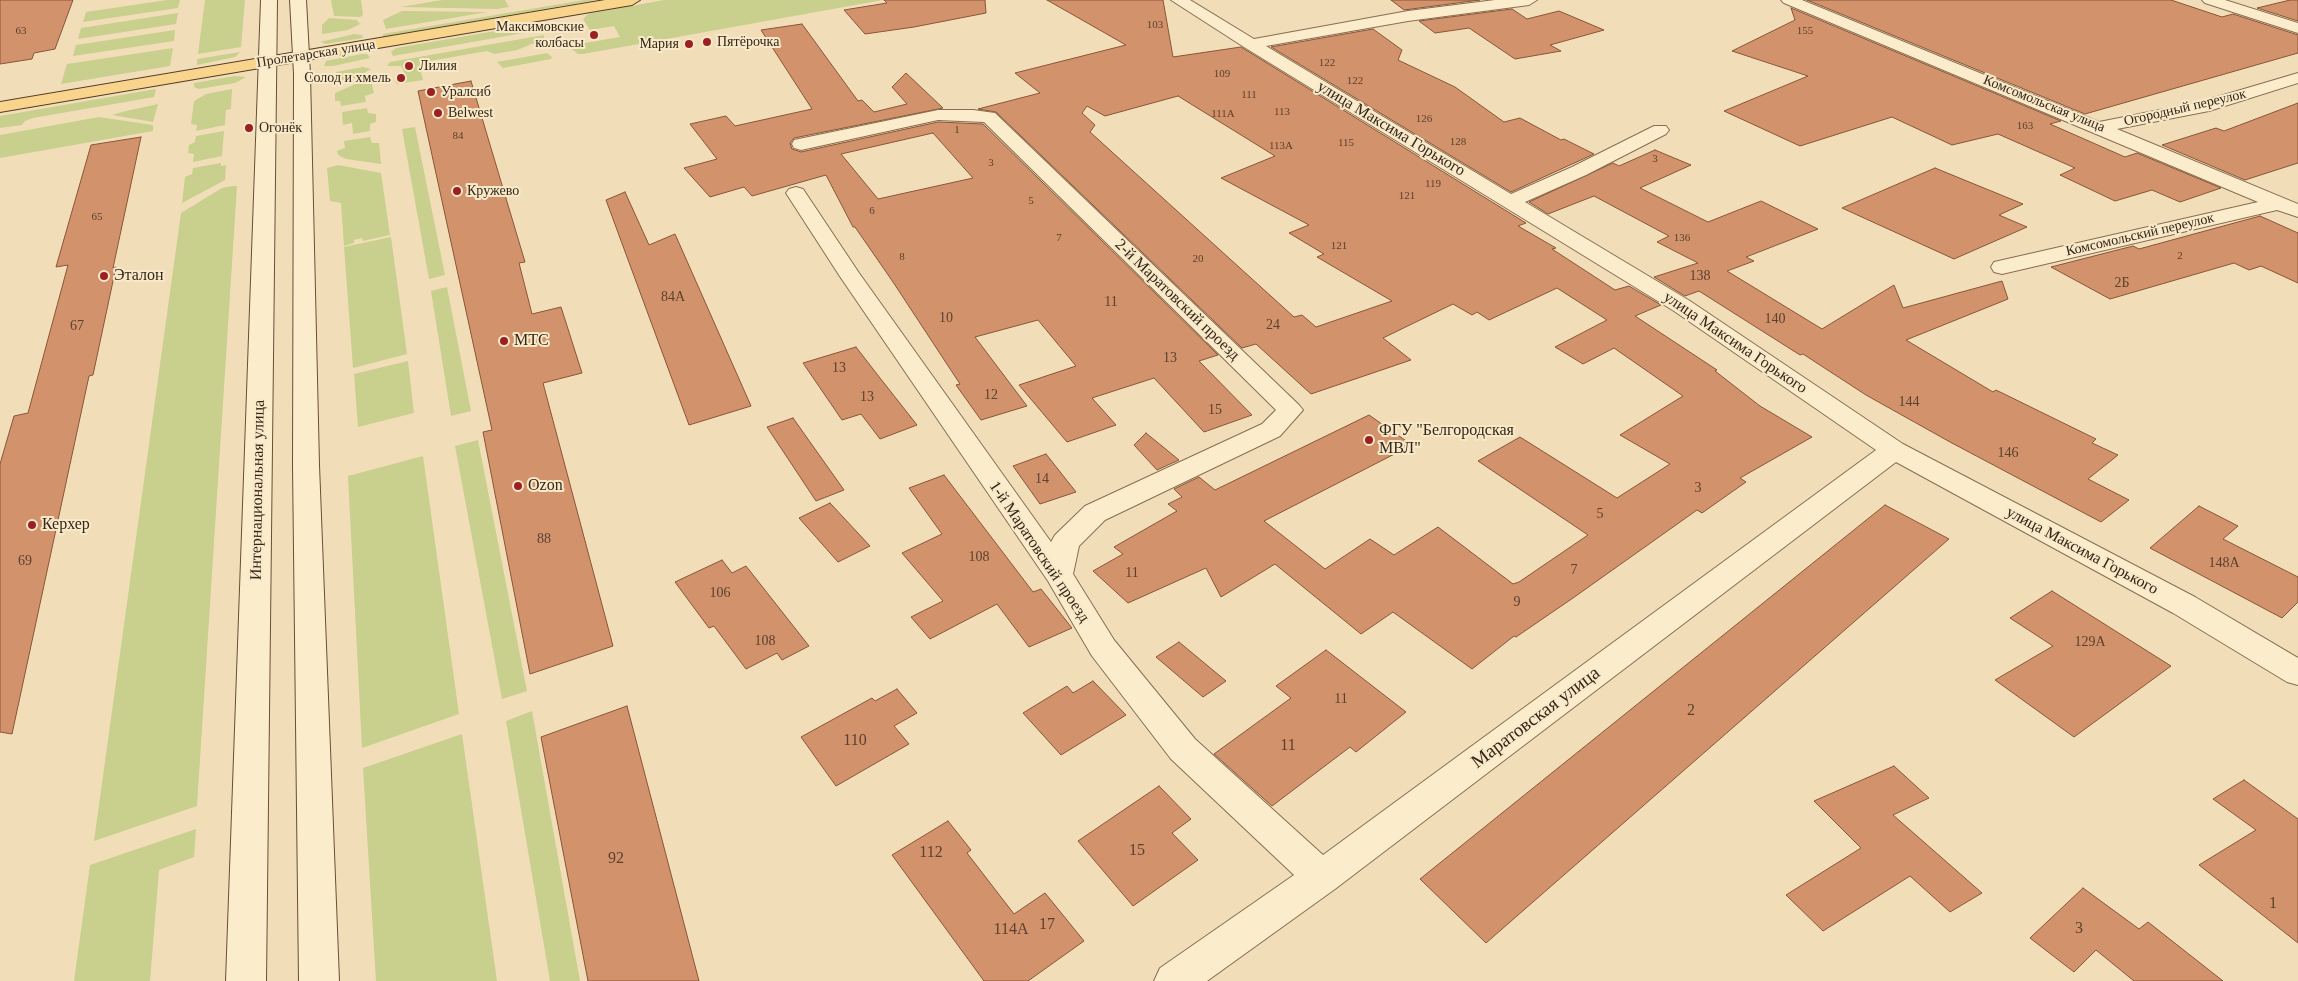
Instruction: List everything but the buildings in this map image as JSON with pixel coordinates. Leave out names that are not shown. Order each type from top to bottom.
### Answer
[{"type":"main road","name":"Пролетарская улица","points":[[0,107],[632,0]]},
{"type":"street","name":"Интернациональная улица","points":[[246,981],[252,798],[264,138],[269,0]]},
{"type":"street","points":[[298,0],[301,57],[306,465],[319,981]]},
{"type":"street","name":"улица Максима Горького","points":[[1179,0],[1682,306],[1894,450],[2184,605],[2298,673]]},
{"type":"street","points":[[1250,44],[1408,16],[1529,0]]},
{"type":"street","name":"Комсомольская улица","points":[[1789,0],[2288,207]]},
{"type":"street","points":[[2210,0],[2298,28]]},
{"type":"street","name":"Огородный переулок","points":[[2100,128],[2203,107],[2298,78]]},
{"type":"street","name":"2-й Маратовский проезд","points":[[801,144],[938,116],[973,115],[989,117],[1290,410],[1271,430],[1096,513],[1065,542],[1058,574]]},
{"type":"street","points":[[1511,201],[1579,171],[1660,130]]},
{"type":"street","name":"1-й Маратовский проезд","points":[[796,193],[850,275],[1058,574],[1103,648],[1183,749],[1322,877]]},
{"type":"street","name":"Комсомольский переулок","points":[[2002,267],[2288,207]]},
{"type":"street","name":"Маратовская улица","points":[[1174,981],[1322,877],[1894,450]]},
{"type":"green space","points":[[167,0],[180,0],[178,8],[83,22],[86,12]]},
{"type":"green space","points":[[205,0],[245,0],[241,47],[198,54]]},
{"type":"green space","points":[[331,0],[361,0],[363,15],[360,17],[334,16]]},
{"type":"green space","points":[[442,0],[505,0],[509,7],[497,9],[400,7]]},
{"type":"green space","points":[[584,0],[596,0],[383,37],[383,34]]},
{"type":"green space","points":[[664,0],[883,0],[583,54],[578,54],[568,46],[620,37],[614,26],[590,30],[583,19],[588,14]]},
{"type":"green space","points":[[402,11],[488,12],[386,29],[383,20]]},
{"type":"green space","points":[[178,13],[176,24],[78,39],[81,28]]},
{"type":"green space","points":[[329,18],[357,20],[360,24],[348,30],[322,34],[322,25]]},
{"type":"green space","points":[[525,26],[543,26],[546,29],[393,56],[391,52],[396,48]]},
{"type":"green space","points":[[175,30],[174,41],[73,56],[76,45]]},
{"type":"green space","points":[[354,34],[362,35],[363,38],[326,44],[320,42]]},
{"type":"green space","points":[[544,35],[544,39],[517,50],[494,54],[487,51],[430,61],[431,65],[420,68],[423,80],[397,84],[395,81],[407,78],[401,66],[387,66],[390,62]]},
{"type":"green space","points":[[173,48],[170,66],[61,84],[67,64]]},
{"type":"green space","points":[[240,52],[235,57],[197,65],[197,59]]},
{"type":"green space","points":[[547,53],[552,57],[551,59],[503,68],[497,62]]},
{"type":"green space","points":[[367,54],[370,58],[333,66],[324,66],[326,61]]},
{"type":"green space","points":[[363,67],[371,69],[355,78],[337,81],[336,72]]},
{"type":"green space","points":[[235,76],[246,77],[235,83],[199,89],[194,87],[194,83]]},
{"type":"green space","points":[[367,79],[371,80],[374,93],[365,96],[366,102],[341,106],[340,101],[335,101],[335,93]]},
{"type":"green space","points":[[156,89],[154,97],[33,118],[25,121],[22,125],[0,128],[0,116]]},
{"type":"green space","points":[[232,89],[231,109],[226,110],[225,125],[196,131],[197,125],[191,124],[194,101],[206,94]]},
{"type":"green space","points":[[158,104],[153,122],[112,115],[126,111]]},
{"type":"green space","points":[[367,108],[368,113],[376,114],[376,122],[370,124],[370,131],[353,134],[352,123],[343,125],[342,112]]},
{"type":"green space","points":[[99,117],[153,125],[153,131],[0,158],[0,135]]},
{"type":"green space","points":[[415,127],[445,275],[429,279],[402,129]]},
{"type":"green space","points":[[224,131],[222,156],[193,162],[194,154],[188,153],[189,145],[195,142],[196,136]]},
{"type":"green space","points":[[370,137],[372,143],[379,143],[381,164],[346,159],[338,155],[337,151],[345,148],[344,141]]},
{"type":"green space","points":[[221,163],[221,166],[226,165],[225,180],[182,203],[185,177],[192,174],[193,168]]},
{"type":"green space","points":[[338,165],[381,173],[390,235],[363,241],[362,238],[344,246],[341,203],[330,201],[327,168]]},
{"type":"green space","points":[[237,186],[197,806],[94,841],[181,213],[222,188]]},
{"type":"green space","points":[[391,237],[407,354],[353,368],[344,247]]},
{"type":"green space","points":[[447,287],[471,411],[451,416],[431,291]]},
{"type":"green space","points":[[408,361],[414,413],[358,427],[354,374]]},
{"type":"green space","points":[[478,440],[527,691],[502,699],[455,446]]},
{"type":"green space","points":[[423,456],[459,714],[362,748],[348,476]]},
{"type":"green space","points":[[532,711],[580,981],[550,981],[506,721]]},
{"type":"green space","points":[[462,734],[497,981],[376,981],[363,768]]},
{"type":"green space","points":[[196,829],[194,857],[159,870],[150,981],[74,981],[90,865]]},
{"type":"place","name":"Максимовские колбасы","points":[[594,35]]},
{"type":"place","name":"Пятёрочка","points":[[707,42]]},
{"type":"place","name":"Мария","points":[[689,44]]},
{"type":"place","name":"Лилия","points":[[409,66]]},
{"type":"place","name":"Солод и хмель","points":[[401,78]]},
{"type":"place","name":"Уралсиб","points":[[431,92]]},
{"type":"place","name":"Belwest","points":[[438,113]]},
{"type":"place","name":"Огонёк","points":[[249,128]]},
{"type":"place","name":"Кружево","points":[[457,191]]},
{"type":"place","name":"Эталон","points":[[104,276]]},
{"type":"place","name":"МТС","points":[[504,341]]},
{"type":"place","name":"ФГУ \"Белгородская МВЛ\"","points":[[1369,440]]},
{"type":"place","name":"Ozon","points":[[518,486]]},
{"type":"place","name":"Керхер","points":[[32,525]]}]
